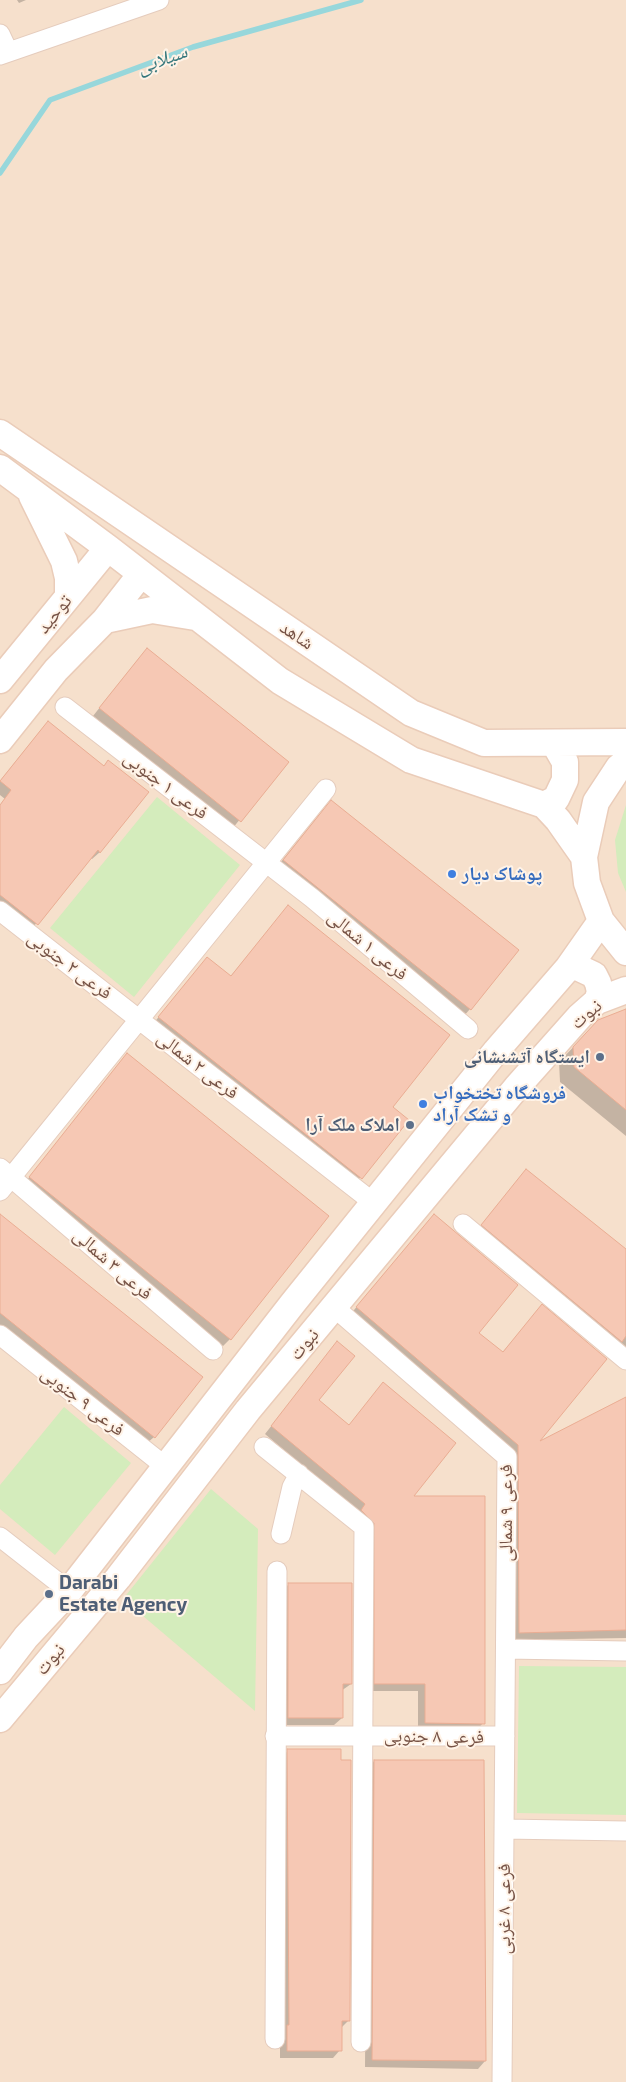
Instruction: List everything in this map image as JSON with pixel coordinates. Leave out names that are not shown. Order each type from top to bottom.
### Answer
[{"type":"main road","name":"شاهد","points":[[0,433],[411,713],[484,743],[626,742]]},
{"type":"main road","points":[[0,468],[108,548],[280,681],[411,760],[544,805],[584,856]]},
{"type":"main road","points":[[28,489],[48,525],[64,561],[68,578],[68,596]]},
{"type":"main road","name":"توحید","points":[[0,680],[108,548]]},
{"type":"main road","name":"توحید","points":[[0,740],[56,670],[105,620],[142,574]]},
{"type":"main road","points":[[105,620],[152,610],[197,617]]},
{"type":"main road","points":[[544,805],[556,799],[565,780],[565,762],[554,743]]},
{"type":"main road","points":[[626,762],[619,767],[596,802],[584,856],[587,883],[601,921],[626,952]]},
{"type":"main road","name":"نبوت","points":[[0,1672],[26,1636],[70,1591],[374,1203],[496,1051],[568,968],[601,921]]},
{"type":"main road","points":[[568,968],[577,967],[594,974],[600,992],[597,1001]]},
{"type":"main road","name":"نبوت","points":[[0,1719],[118,1578],[248,1410],[335,1308],[516,1088],[580,1016],[597,1001],[626,990]]},
{"type":"street","points":[[0,34],[4,53],[159,0]]},
{"type":"street","name":"فرعی ۱ جنوبی","points":[[65,708],[266,863]]},
{"type":"street","points":[[4,1178],[76,1098],[326,789]]},
{"type":"street","name":"فرعی ۱ شمالی","points":[[266,863],[468,1030]]},
{"type":"street","name":"فرعی ۲ جنوبی","points":[[0,911],[140,1018]]},
{"type":"street","name":"فرعی ۲ شمالی","points":[[140,1018],[374,1203]]},
{"type":"street","name":"فرعی ۳ شمالی","points":[[4,1178],[213,1350]]},
{"type":"street","points":[[463,1224],[626,1360]]},
{"type":"street","name":"فرعی ۹ شمالی","points":[[335,1308],[507,1457],[505,1736]]},
{"type":"street","name":"فرعی ۹ جنوبی","points":[[0,1335],[166,1467]]},
{"type":"street","points":[[264,1447],[364,1526],[361,2042]]},
{"type":"street","points":[[282,1534],[292,1487],[299,1474]]},
{"type":"street","points":[[0,1537],[70,1591]]},
{"type":"street","points":[[275,2039],[276,1571]]},
{"type":"street","points":[[506,1649],[626,1651]]},
{"type":"street","points":[[275,1736],[363,1735]]},
{"type":"street","name":"فرعی ۸ جنوبی","points":[[363,1735],[505,1736]]},
{"type":"street","name":"فرعی ۸ غربی","points":[[502,2082],[505,1736]]},
{"type":"street","points":[[504,1829],[626,1831]]},
{"type":"shaded area","points":[[0,0],[626,0],[626,2082],[0,2082]]},
{"type":"green space","points":[[157,797],[240,865],[134,997],[50,928]]},
{"type":"green space","points":[[626,805],[626,892],[618,873],[615,840]]},
{"type":"green space","points":[[64,1407],[131,1463],[55,1555],[0,1509],[0,1485]]},
{"type":"green space","points":[[211,1489],[258,1529],[255,1711],[123,1599]]},
{"type":"green space","points":[[519,1666],[626,1667],[626,1815],[517,1813]]},
{"type":"building","points":[[147,648],[289,762],[241,822],[99,708]]},
{"type":"building","points":[[48,721],[104,766],[108,760],[149,792],[100,853],[98,850],[38,925],[0,895],[0,805],[11,790],[0,781]]},
{"type":"building","points":[[331,800],[519,950],[471,1010],[283,860]]},
{"type":"building","points":[[288,905],[450,1035],[393,1107],[409,1120],[362,1179],[158,1017],[207,957],[231,976]]},
{"type":"building","name":"ایستگاه آتشنشانی","points":[[626,1009],[626,1110],[574,1067],[573,1047],[598,1020]]},
{"type":"building","points":[[127,1053],[329,1216],[231,1340],[29,1177]]},
{"type":"building","points":[[526,1169],[626,1249],[626,1336],[622,1342],[481,1225]]},
{"type":"building","points":[[0,1214],[203,1377],[155,1438],[0,1313]]},
{"type":"building","points":[[434,1214],[518,1285],[479,1333],[503,1352],[542,1304],[607,1359],[540,1441],[626,1397],[626,1630],[519,1633],[518,1445],[356,1307]]},
{"type":"building","points":[[337,1341],[355,1356],[319,1400],[349,1425],[383,1382],[456,1443],[414,1496],[485,1496],[485,1724],[425,1723],[425,1684],[374,1684],[374,1523],[361,1510],[365,1504],[271,1426]]},
{"type":"building","points":[[288,1583],[352,1583],[352,1684],[343,1684],[343,1718],[288,1718]]},
{"type":"building","points":[[287,1749],[341,1749],[341,1760],[351,1760],[350,2021],[342,2021],[342,2051],[287,2051],[287,2025],[289,2025]]},
{"type":"building","points":[[374,1760],[484,1760],[486,2061],[372,2060]]},
{"type":"waterway","name":"سیلابی","points":[[0,173],[50,100],[193,47],[361,0]]},
{"type":"place","name":"پوشاک دیار","points":[[452,874]]},
{"type":"place","name":"ایستگاه آتشنشانی","points":[[600,1057]]},
{"type":"place","name":"فروشگاه تختخواب و تشک آراد","points":[[423,1104]]},
{"type":"place","name":"املاک ملک آرا","points":[[410,1125]]},
{"type":"place","name":"Darabi Estate Agency","points":[[49,1594]]}]
